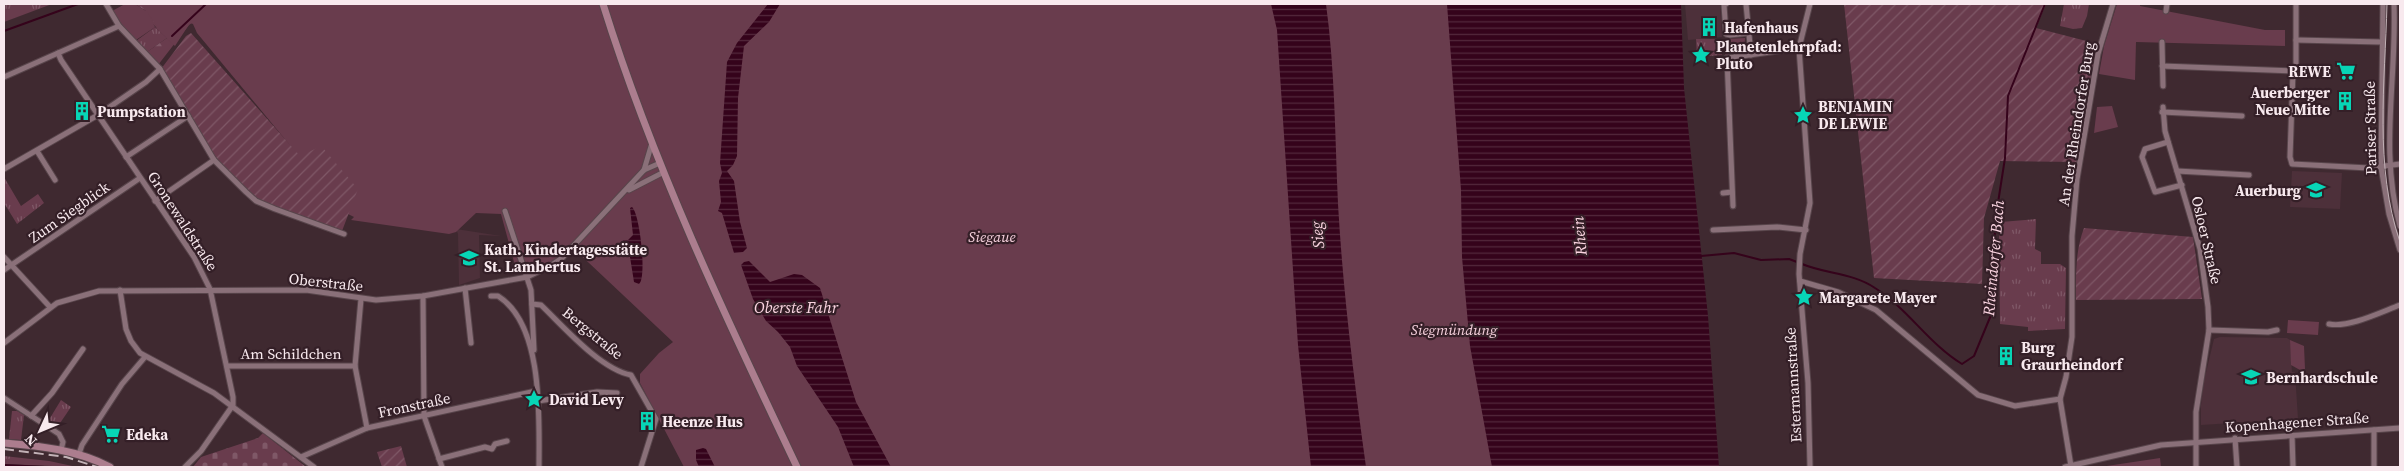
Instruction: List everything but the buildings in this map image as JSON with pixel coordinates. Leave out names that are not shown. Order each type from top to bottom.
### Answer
[{"type":"main road","points":[[603,4],[660,163],[714,290],[797,467]]},
{"type":"main road","points":[[4,443],[79,454],[110,467]]},
{"type":"street","points":[[106,4],[118,25],[160,69],[214,160],[256,201],[288,215],[344,234]]},
{"type":"street","points":[[1726,4],[1724,5],[1726,34],[1749,33]]},
{"type":"street","points":[[1746,4],[1751,56]]},
{"type":"street","name":"Estermannstraße","points":[[1810,4],[1799,48],[1810,186],[1810,204],[1799,270],[1808,383],[1810,467]]},
{"type":"street","name":"An der Rheindorfer Burg","points":[[2071,466],[2060,399],[2066,377],[2072,337],[2072,236],[2077,179],[2098,54],[2113,4]]},
{"type":"street","points":[[2166,11],[2167,4]]},
{"type":"street","points":[[2296,4],[2296,62],[2293,70],[2290,157],[2292,164],[2381,167],[2400,164]]},
{"type":"street","name":"Pariser Straße","points":[[2383,4],[2381,42],[2381,167],[2389,214],[2400,250]]},
{"type":"street","name":"Pariser Straße","points":[[2394,4],[2390,165],[2400,226]]},
{"type":"street","points":[[4,77],[118,25]]},
{"type":"street","points":[[2296,40],[2381,42]]},
{"type":"street","points":[[2162,42],[2162,86]]},
{"type":"street","points":[[1733,206],[1727,58],[1799,48]]},
{"type":"street","name":"Gronewaldstraße","points":[[58,53],[197,263],[210,289],[227,366],[233,405]]},
{"type":"street","points":[[2162,66],[2293,70]]},
{"type":"street","points":[[4,169],[98,115],[146,82],[160,69]]},
{"type":"street","name":"Osloer Straße","points":[[2195,441],[2198,394],[2209,330],[2203,265],[2182,185],[2168,142],[2163,109],[2242,116]]},
{"type":"street","points":[[126,157],[188,116]]},
{"type":"street","name":"Osloer Straße","points":[[2168,142],[2142,152],[2152,190],[2159,192],[2182,185]]},
{"type":"street","name":"Oberstraße","points":[[4,343],[50,308],[81,295],[99,291],[306,290],[361,299],[392,299],[423,296],[527,277],[562,258],[626,191],[644,170],[653,143]]},
{"type":"street","points":[[37,151],[55,180]]},
{"type":"street","points":[[155,201],[214,160]]},
{"type":"street","name":"Oberstraße","points":[[644,170],[660,163]]},
{"type":"street","name":"Osloer Straße","points":[[2177,171],[2249,175]]},
{"type":"street","name":"Oberstraße","points":[[626,191],[664,172]]},
{"type":"street","name":"Zum Siegblick","points":[[4,270],[140,178]]},
{"type":"street","points":[[1723,192],[1732,192]]},
{"type":"street","points":[[505,211],[527,277],[532,304],[538,401],[539,467]]},
{"type":"street","points":[[1713,230],[1777,227],[1806,230]]},
{"type":"street","points":[[4,257],[50,308]]},
{"type":"street","points":[[1800,280],[1838,292],[1876,310],[1978,395],[2015,406],[2060,399]]},
{"type":"street","points":[[465,288],[471,344]]},
{"type":"street","points":[[120,290],[126,329],[135,348],[145,357],[233,405],[314,467]]},
{"type":"street","points":[[423,296],[424,416],[442,467]]},
{"type":"street","points":[[491,296],[502,298],[516,316],[528,336],[534,360]]},
{"type":"street","points":[[361,299],[355,366],[367,428]]},
{"type":"street","name":"Bergstraße","points":[[532,304],[541,305],[596,356],[620,372],[631,374],[656,419],[641,467]]},
{"type":"street","points":[[2329,324],[2336,325],[2363,318],[2400,305]]},
{"type":"street","points":[[2209,330],[2268,332],[2277,330]]},
{"type":"street","points":[[31,416],[52,393],[84,349]]},
{"type":"street","points":[[79,454],[82,444],[122,384],[145,357]]},
{"type":"street","name":"Am Schildchen","points":[[227,366],[355,366]]},
{"type":"street","name":"Fronstraße","points":[[301,457],[367,428],[536,391]]},
{"type":"street","points":[[538,401],[597,392],[617,393]]},
{"type":"street","points":[[4,398],[62,437],[61,450]]},
{"type":"street","points":[[185,467],[202,451],[233,405]]},
{"type":"street","name":"Kopenhagener Straße","points":[[2065,467],[2161,444],[2400,428]]},
{"type":"street","points":[[2374,430],[2374,467]]},
{"type":"street","points":[[2292,435],[2293,467]]},
{"type":"street","points":[[2236,438],[2238,467]]},
{"type":"street","points":[[439,459],[485,447],[492,449],[495,444],[507,441]]},
{"type":"street","points":[[2195,441],[2196,467]]},
{"type":"shaded area","points":[[1685,4],[1720,4],[1722,37],[1688,40]]},
{"type":"shaded area","name":"Auerburg","points":[[2292,171],[2342,173],[2340,209],[2290,207]]},
{"type":"shaded area","points":[[456,229],[501,236],[479,235],[480,278],[459,285],[458,234]]},
{"type":"shaded area","name":"Bernhardschule","points":[[2220,337],[2287,338],[2290,340],[2292,372],[2295,372],[2298,419],[2201,425],[2204,381],[2214,339]]},
{"type":"green space","points":[[4,4],[52,4],[4,22]]},
{"type":"green space","name":"Siegaue","points":[[125,4],[135,4],[146,11],[139,4],[1553,4],[1593,467],[684,467],[640,383],[640,374],[659,353],[673,342],[572,247],[558,259],[547,265],[517,273],[501,214],[476,213],[456,232],[449,234],[351,220],[354,217],[346,213],[197,33],[193,24],[190,23],[175,46],[156,28],[147,11],[155,27],[136,40],[121,26],[112,11]]},
{"type":"green space","points":[[135,4],[219,4],[189,25],[158,65],[147,52],[167,38],[152,23],[146,11]]},
{"type":"green space","points":[[1844,4],[2046,4],[2036,28],[2098,44],[2080,162],[2000,161],[1984,218],[1982,284],[1874,278]]},
{"type":"green space","points":[[2064,4],[2089,4],[2082,28],[2073,29],[2060,26]]},
{"type":"green space","points":[[2117,4],[2140,4],[2140,6],[2265,30],[2285,30],[2285,46],[2136,42],[2135,80],[2099,74],[2104,46]]},
{"type":"green space","points":[[155,27],[167,38],[147,52],[136,41]]},
{"type":"green space","points":[[191,33],[300,156],[317,148],[323,148],[358,189],[342,231],[255,199],[218,162],[161,69],[186,36]]},
{"type":"green space","points":[[1745,38],[1744,49],[1730,51],[1730,55],[1725,55],[1724,39]]},
{"type":"green space","points":[[1696,39],[1721,39],[1722,55],[1697,57]]},
{"type":"green space","points":[[2112,106],[2118,127],[2094,133],[2097,107]]},
{"type":"green space","points":[[4,177],[21,206],[38,194],[44,203],[17,224],[4,203]]},
{"type":"green space","points":[[2036,219],[2035,249],[2041,252],[2041,264],[2060,264],[2066,268],[2065,329],[2028,331],[2028,327],[2000,324],[1999,234],[2001,222]]},
{"type":"green space","points":[[2084,228],[2193,237],[2202,299],[2076,300],[2078,255]]},
{"type":"green space","points":[[2288,320],[2319,322],[2318,335],[2287,333]]},
{"type":"green space","points":[[2290,340],[2304,346],[2305,369],[2300,370],[2291,365]]},
{"type":"green space","points":[[61,400],[71,407],[56,429],[47,423]]},
{"type":"green space","points":[[12,411],[17,411],[24,415],[21,440],[9,439]]},
{"type":"green space","points":[[263,433],[306,467],[193,467],[201,457],[258,438]]},
{"type":"green space","points":[[401,446],[407,467],[382,467],[377,452]]},
{"type":"green space","points":[[4,456],[49,461],[77,467],[4,464]]},
{"type":"green space","points":[[2160,458],[2161,467],[2100,467]]},
{"type":"water","points":[[768,4],[780,4],[769,22],[744,46],[738,98],[737,156],[733,165],[727,171],[734,181],[740,222],[747,248],[743,252],[734,253],[722,213],[718,211],[721,202],[719,181],[722,173],[720,163],[727,62],[737,43]]},
{"type":"water","name":"Sieg","points":[[1271,4],[1326,4],[1333,79],[1338,204],[1343,270],[1353,369],[1366,467],[1311,467],[1298,345],[1277,30]]},
{"type":"water","name":"Rhein","points":[[1447,4],[1681,4],[1684,88],[1708,316],[1719,467],[1492,467],[1470,346],[1462,257],[1461,190]]},
{"type":"water","points":[[632,207],[638,221],[642,246],[642,270],[639,284],[634,282],[630,257],[624,252],[623,240],[628,240],[633,235],[630,208]]},
{"type":"water","name":"Oberste Fahr","points":[[749,261],[770,282],[794,274],[802,275],[820,288],[856,402],[891,467],[854,467],[838,427],[797,366],[790,347],[766,321],[753,299],[741,265]]},
{"type":"water","points":[[706,449],[715,467],[699,467],[696,460],[696,450]]},
{"type":"waterway","points":[[4,31],[78,4]]},
{"type":"waterway","points":[[172,36],[206,4]]},
{"type":"waterway","name":"Rheindorfer Bach","points":[[1802,264],[1849,276],[1867,283],[1887,296],[1950,356],[1962,364],[1974,356],[1991,315],[1994,286],[1995,222],[2005,158],[2008,96],[2045,4]]},
{"type":"waterway","name":"Rheindorfer Bach","points":[[1701,256],[1734,253],[1761,260],[1789,259],[1797,262]]},
{"type":"waterway","points":[[4,465],[45,467]]},
{"type":"tram line","points":[[2387,4],[2383,94],[2384,155],[2392,213],[2400,242]]},
{"type":"railway","points":[[4,449],[66,457],[97,467]]},
{"type":"place","name":"Hafenhaus","points":[[1709,27]]},
{"type":"place","name":"Planetenlehrpfad: Pluto","points":[[1701,55]]},
{"type":"place","name":"REWE","points":[[2346,71]]},
{"type":"place","name":"Auerberger Neue Mitte","points":[[2345,101]]},
{"type":"place","name":"Pumpstation","points":[[82,111]]},
{"type":"place","name":"BENJAMIN DE LEWIE","points":[[1803,115]]},
{"type":"place","name":"Auerburg","points":[[2316,190]]},
{"type":"place","name":"Kath. Kindertagesstätte St. Lambertus","points":[[469,258]]},
{"type":"place","name":"Margarete Mayer","points":[[1804,297]]},
{"type":"place","name":"Burg Graurheindorf","points":[[2006,356]]},
{"type":"place","name":"Bernhardschule","points":[[2251,377]]},
{"type":"place","name":"David Levy","points":[[534,399]]},
{"type":"place","name":"Heenze Hus","points":[[647,421]]},
{"type":"place","name":"Edeka","points":[[111,434]]},
{"type":"park label","name":"Siegmündung","points":[[1454,329]]}]
